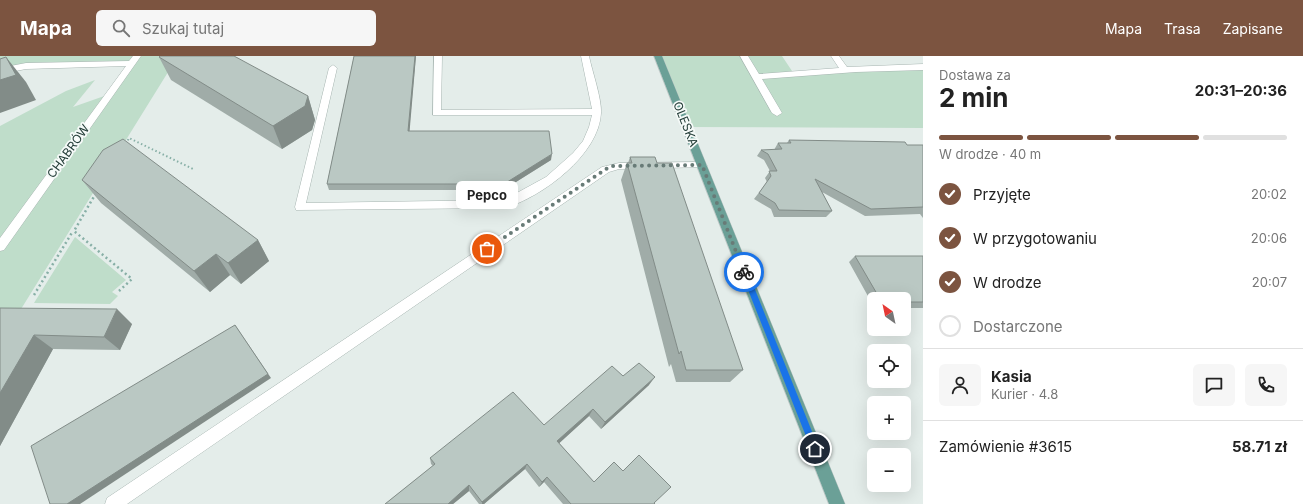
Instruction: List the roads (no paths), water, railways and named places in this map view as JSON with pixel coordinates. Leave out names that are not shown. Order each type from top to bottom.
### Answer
[{"type":"main road","name":"OLESKA","points":[[658,56],[837,504]]},
{"type":"street","points":[[438,56],[436,113],[597,112]]},
{"type":"street","points":[[333,68],[300,207],[505,204],[517,200],[558,172],[580,154],[594,133],[597,112],[585,56]]},
{"type":"street","points":[[744,56],[777,113]]},
{"type":"street","points":[[835,56],[845,70]]},
{"type":"street","points":[[0,71],[26,66],[134,60]]},
{"type":"street","name":"CHABRÓW","points":[[0,247],[134,60]]},
{"type":"street","points":[[756,76],[845,70],[923,67]]},
{"type":"street","points":[[113,504],[606,169],[619,166],[702,165]]},
{"type":"place","name":"Pepco","points":[[487,249]]}]
